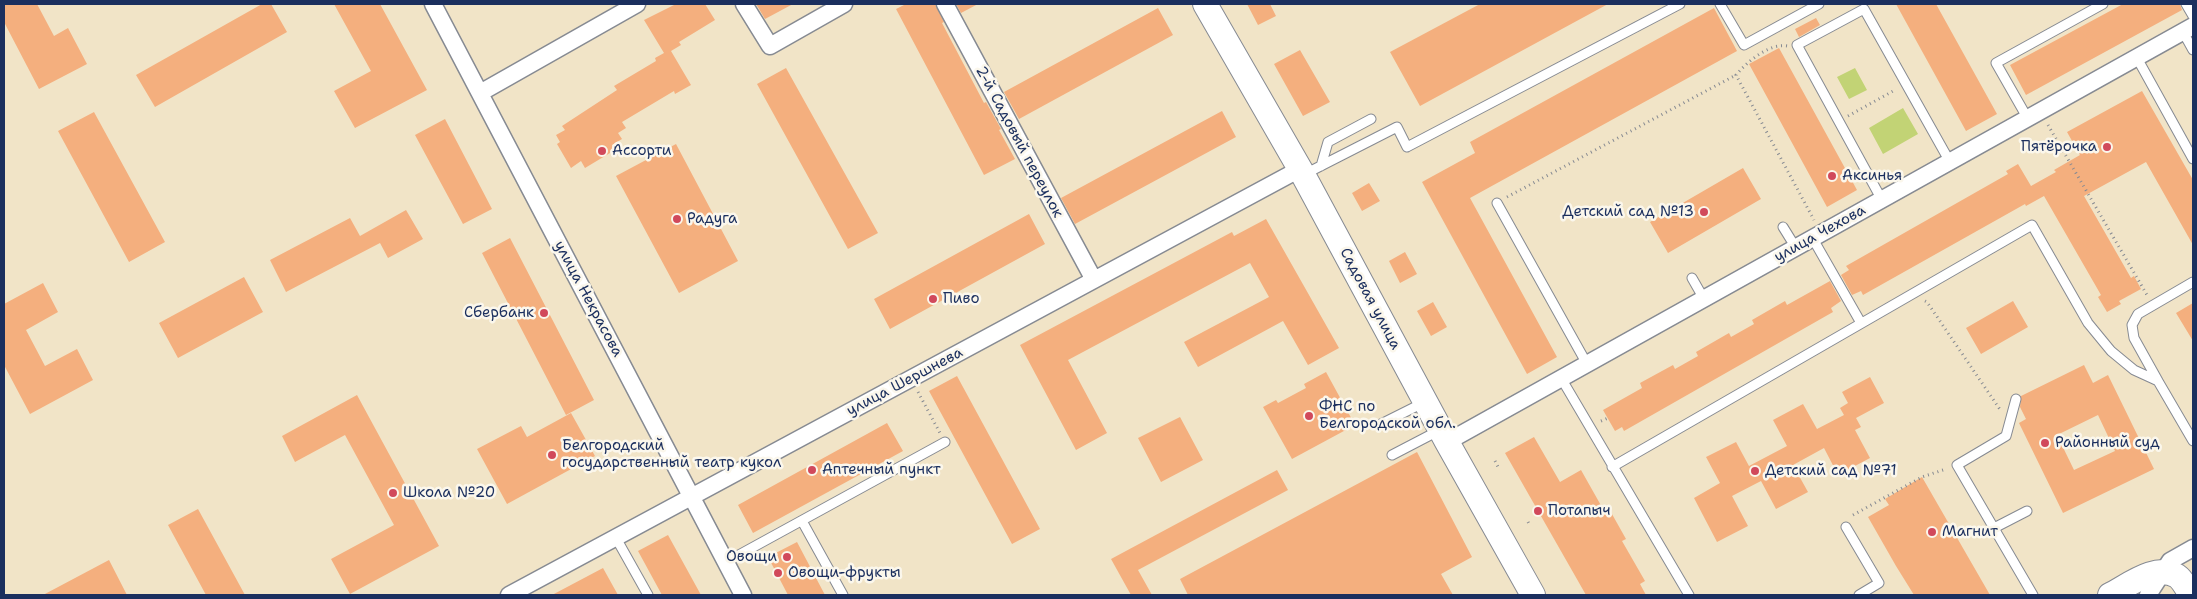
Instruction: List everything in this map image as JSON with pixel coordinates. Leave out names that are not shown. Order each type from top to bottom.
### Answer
[{"type":"main road","name":"Садовая улица","points":[[1205,4],[1308,170],[1425,402],[1533,595]]},
{"type":"main road","points":[[2124,593],[2151,574],[2163,573],[2176,576],[2191,595]]},
{"type":"street","name":"улица Некрасова","points":[[433,4],[743,595]]},
{"type":"street","points":[[480,93],[638,4]]},
{"type":"street","points":[[744,4],[770,46],[844,4]]},
{"type":"street","name":"2-й Садовый переулок","points":[[945,4],[1094,280]]},
{"type":"street","name":"улица Чехова","points":[[1444,436],[1587,364],[2188,29]]},
{"type":"street","name":"улица Шершнева","points":[[509,595],[1094,280],[1308,170]]},
{"type":"street","points":[[2148,595],[2170,561],[2193,548]]},
{"type":"lane","points":[[1308,170],[1397,127],[1408,147],[1680,4]]},
{"type":"lane","points":[[1720,4],[1744,45],[1818,4]]},
{"type":"lane","points":[[2034,115],[1996,62],[2103,4]]},
{"type":"lane","points":[[2186,4],[2193,16]]},
{"type":"lane","points":[[1882,200],[1797,45],[1864,9],[1950,162]]},
{"type":"lane","points":[[2188,29],[2193,50]]},
{"type":"lane","points":[[2137,58],[2193,160]]},
{"type":"lane","points":[[1308,170],[1328,142],[1371,119]]},
{"type":"lane","points":[[1498,203],[1587,364]]},
{"type":"lane","points":[[1612,466],[2032,225],[2088,323],[2117,356],[2134,370],[2158,380]]},
{"type":"lane","points":[[1783,228],[1796,248]]},
{"type":"lane","points":[[1817,236],[1861,323]]},
{"type":"lane","points":[[1692,278],[1704,299]]},
{"type":"lane","points":[[2193,282],[2138,314],[2132,325],[2134,338],[2193,441]]},
{"type":"lane","points":[[1561,378],[1689,595]]},
{"type":"lane","points":[[2016,399],[2006,436],[1957,465],[2033,595]]},
{"type":"lane","points":[[1381,424],[1425,402]]},
{"type":"lane","points":[[1392,454],[1444,436]]},
{"type":"lane","points":[[726,562],[945,442]]},
{"type":"lane","points":[[1994,528],[2027,511]]},
{"type":"lane","points":[[802,521],[843,595]]},
{"type":"lane","points":[[1846,526],[1879,583],[1859,595]]},
{"type":"lane","points":[[616,538],[648,595]]},
{"type":"path","points":[[1498,203],[1736,75],[1748,62],[1779,45],[1790,46]]},
{"type":"path","points":[[1736,75],[1817,236]]},
{"type":"path","points":[[1839,121],[1906,85]]},
{"type":"path","points":[[2034,115],[2149,297]]},
{"type":"path","points":[[1906,297],[1927,302],[2010,424]]},
{"type":"path","points":[[917,391],[945,442]]},
{"type":"path","points":[[1495,462],[1498,467]]},
{"type":"path","points":[[1853,515],[1922,477],[1957,465]]},
{"type":"green space","points":[[1855,68],[1867,90],[1849,99],[1837,77]]},
{"type":"green space","points":[[1903,108],[1918,134],[1883,154],[1869,128]]},
{"type":"building","points":[[4,4],[37,4],[54,36],[68,28],[87,64],[39,89],[4,22]]},
{"type":"building","points":[[262,4],[271,4],[287,32],[155,107],[136,75]]},
{"type":"building","points":[[334,4],[380,4],[427,90],[355,128],[334,91],[371,71]]},
{"type":"building","points":[[676,4],[705,4],[715,20],[679,42],[681,45],[671,51],[691,85],[675,94],[674,91],[622,122],[626,128],[618,133],[622,139],[612,145],[615,150],[585,168],[581,161],[571,168],[557,144],[560,142],[556,135],[565,130],[562,126],[617,90],[614,86],[656,61],[655,58],[664,53],[644,20]]},
{"type":"building","points":[[756,4],[793,4],[765,19]]},
{"type":"building","points":[[906,4],[935,4],[944,22],[942,23],[984,103],[986,102],[1001,129],[999,130],[1015,159],[984,175],[896,9]]},
{"type":"building","points":[[956,4],[978,4],[961,13]]},
{"type":"building","points":[[1247,4],[1270,4],[1276,16],[1258,25]]},
{"type":"building","points":[[1480,4],[1608,4],[1420,106],[1390,52]]},
{"type":"building","points":[[1896,4],[1936,4],[1997,114],[1966,131]]},
{"type":"building","points":[[2123,4],[2180,4],[2182,10],[2026,95],[2010,65]]},
{"type":"building","points":[[1158,8],[1173,35],[1019,119],[1004,92]]},
{"type":"building","points":[[1714,8],[1737,51],[1470,198],[1557,357],[1527,374],[1422,182],[1475,153],[1470,142]]},
{"type":"building","points":[[1816,18],[1820,25],[1799,37],[1795,29]]},
{"type":"building","points":[[1779,48],[1857,190],[1827,207],[1749,64]]},
{"type":"building","points":[[1300,50],[1330,102],[1303,116],[1274,64]]},
{"type":"building","points":[[786,68],[878,233],[848,249],[757,84]]},
{"type":"building","points":[[2142,91],[2193,180],[2193,245],[2146,162],[2084,196],[2131,278],[2134,276],[2141,289],[2119,301],[2121,304],[2107,312],[2098,297],[2101,295],[2044,196],[2026,206],[2025,204],[1863,295],[1861,291],[1852,295],[1841,275],[1849,270],[1846,266],[2008,174],[2006,171],[2018,164],[2031,186],[2056,172],[2054,170],[2080,155],[2067,132]]},
{"type":"building","points":[[1222,111],[1236,137],[1075,224],[1061,198]]},
{"type":"building","points":[[94,112],[165,242],[129,262],[58,131]]},
{"type":"building","points":[[445,119],[492,209],[463,224],[415,135]]},
{"type":"building","name":"Радуга","points":[[676,144],[738,261],[679,293],[616,176]]},
{"type":"building","points":[[1743,168],[1761,199],[1668,253],[1650,222]]},
{"type":"building","points":[[1369,183],[1380,201],[1362,211],[1352,193]]},
{"type":"building","points":[[406,210],[423,239],[388,258],[380,243],[286,292],[270,260],[350,218],[360,236]]},
{"type":"building","points":[[1029,214],[1045,244],[890,329],[874,299]]},
{"type":"building","points":[[1266,219],[1339,348],[1308,365],[1283,321],[1198,367],[1184,342],[1269,297],[1250,263],[1068,360],[1107,433],[1076,450],[1020,345],[1232,232],[1234,236]]},
{"type":"building","points":[[510,238],[594,400],[566,415],[482,253]]},
{"type":"building","points":[[1405,252],[1417,274],[1400,283],[1389,261]]},
{"type":"building","points":[[244,277],[263,312],[178,358],[159,323]]},
{"type":"building","points":[[1830,281],[1841,301],[1831,308],[1833,312],[1624,431],[1622,427],[1615,431],[1603,410],[1642,388],[1640,383],[1673,365],[1675,369],[1698,356],[1696,352],[1729,333],[1731,337],[1754,324],[1752,320],[1785,301],[1787,305]]},
{"type":"building","points":[[43,283],[58,312],[26,330],[45,366],[77,349],[93,380],[30,414],[4,365],[4,304]]},
{"type":"building","points":[[2013,301],[2028,327],[1981,354],[1966,328]]},
{"type":"building","points":[[1433,302],[1447,327],[1431,336],[1417,311]]},
{"type":"building","points":[[2193,303],[2193,341],[2176,313]]},
{"type":"building","name":"Районный суд","points":[[2084,365],[2093,383],[2108,375],[2154,469],[2063,513],[2019,423],[2026,419],[2020,407],[2021,396]],"holes":[[[2098,415],[2115,451],[2074,470],[2057,435]]]},
{"type":"building","name":"ФНС по Белгородской обл.","points":[[1326,372],[1355,425],[1292,459],[1263,407],[1276,400],[1278,403],[1306,388],[1304,384]]},
{"type":"building","points":[[957,376],[1040,529],[1012,544],[929,391]]},
{"type":"building","name":"Детский сад №71","points":[[1870,377],[1884,403],[1856,418],[1861,427],[1855,430],[1870,458],[1838,475],[1824,448],[1793,465],[1808,492],[1776,509],[1761,481],[1732,496],[1748,526],[1717,542],[1694,498],[1720,483],[1706,457],[1736,442],[1749,466],[1787,446],[1773,420],[1803,404],[1817,429],[1844,415],[1840,408],[1848,403],[1842,392]]},
{"type":"building","name":"Школа №20","points":[[357,395],[439,546],[350,594],[331,559],[394,525],[345,435],[295,462],[282,436]]},
{"type":"building","points":[[571,413],[595,456],[507,504],[477,449],[521,426],[527,437]]},
{"type":"building","points":[[1180,417],[1203,460],[1161,482],[1138,438]]},
{"type":"building","points":[[887,423],[903,451],[753,533],[738,505]]},
{"type":"building","points":[[1534,437],[1560,482],[1581,470],[1603,509],[1608,507],[1626,539],[1622,541],[1645,581],[1640,584],[1646,595],[1586,595],[1505,453]]},
{"type":"building","points":[[1417,452],[1472,557],[1441,574],[1453,595],[1188,595],[1180,579]]},
{"type":"building","points":[[1277,470],[1288,490],[1138,570],[1152,595],[1131,595],[1111,559]]},
{"type":"building","name":"Магнит","points":[[1922,477],[1990,595],[1914,595],[1896,566],[1868,517],[1889,505],[1885,499]]},
{"type":"building","points":[[198,509],[245,595],[206,595],[168,525]]},
{"type":"building","points":[[668,535],[701,595],[662,595],[638,551]]},
{"type":"building","points":[[797,542],[825,595],[788,595],[768,557]]},
{"type":"building","points":[[109,560],[127,595],[43,595]]},
{"type":"building","points":[[603,568],[618,595],[552,595]]},
{"type":"place","name":"Пятёрочка","points":[[2107,147]]},
{"type":"place","name":"Ассорти","points":[[602,151]]},
{"type":"place","name":"Аксинья","points":[[1832,176]]},
{"type":"place","name":"Детский сад №13","points":[[1704,212]]},
{"type":"place","name":"Радуга","points":[[677,219]]},
{"type":"place","name":"Пиво","points":[[933,299]]},
{"type":"place","name":"Сбербанк","points":[[544,313]]},
{"type":"place","name":"ФНС по Белгородской обл.","points":[[1309,416]]},
{"type":"place","name":"Районный суд","points":[[2045,443]]},
{"type":"place","name":"Белгородский государственный театр кукол","points":[[552,455]]},
{"type":"place","name":"Аптечный пункт","points":[[812,470]]},
{"type":"place","name":"Детский сад №71","points":[[1755,471]]},
{"type":"place","name":"Школа №20","points":[[393,493]]},
{"type":"place","name":"Потапыч","points":[[1538,511]]},
{"type":"place","name":"Магнит","points":[[1932,532]]},
{"type":"place","name":"Овощи","points":[[787,557]]},
{"type":"place","name":"Овощи-фрукты","points":[[778,573]]}]
